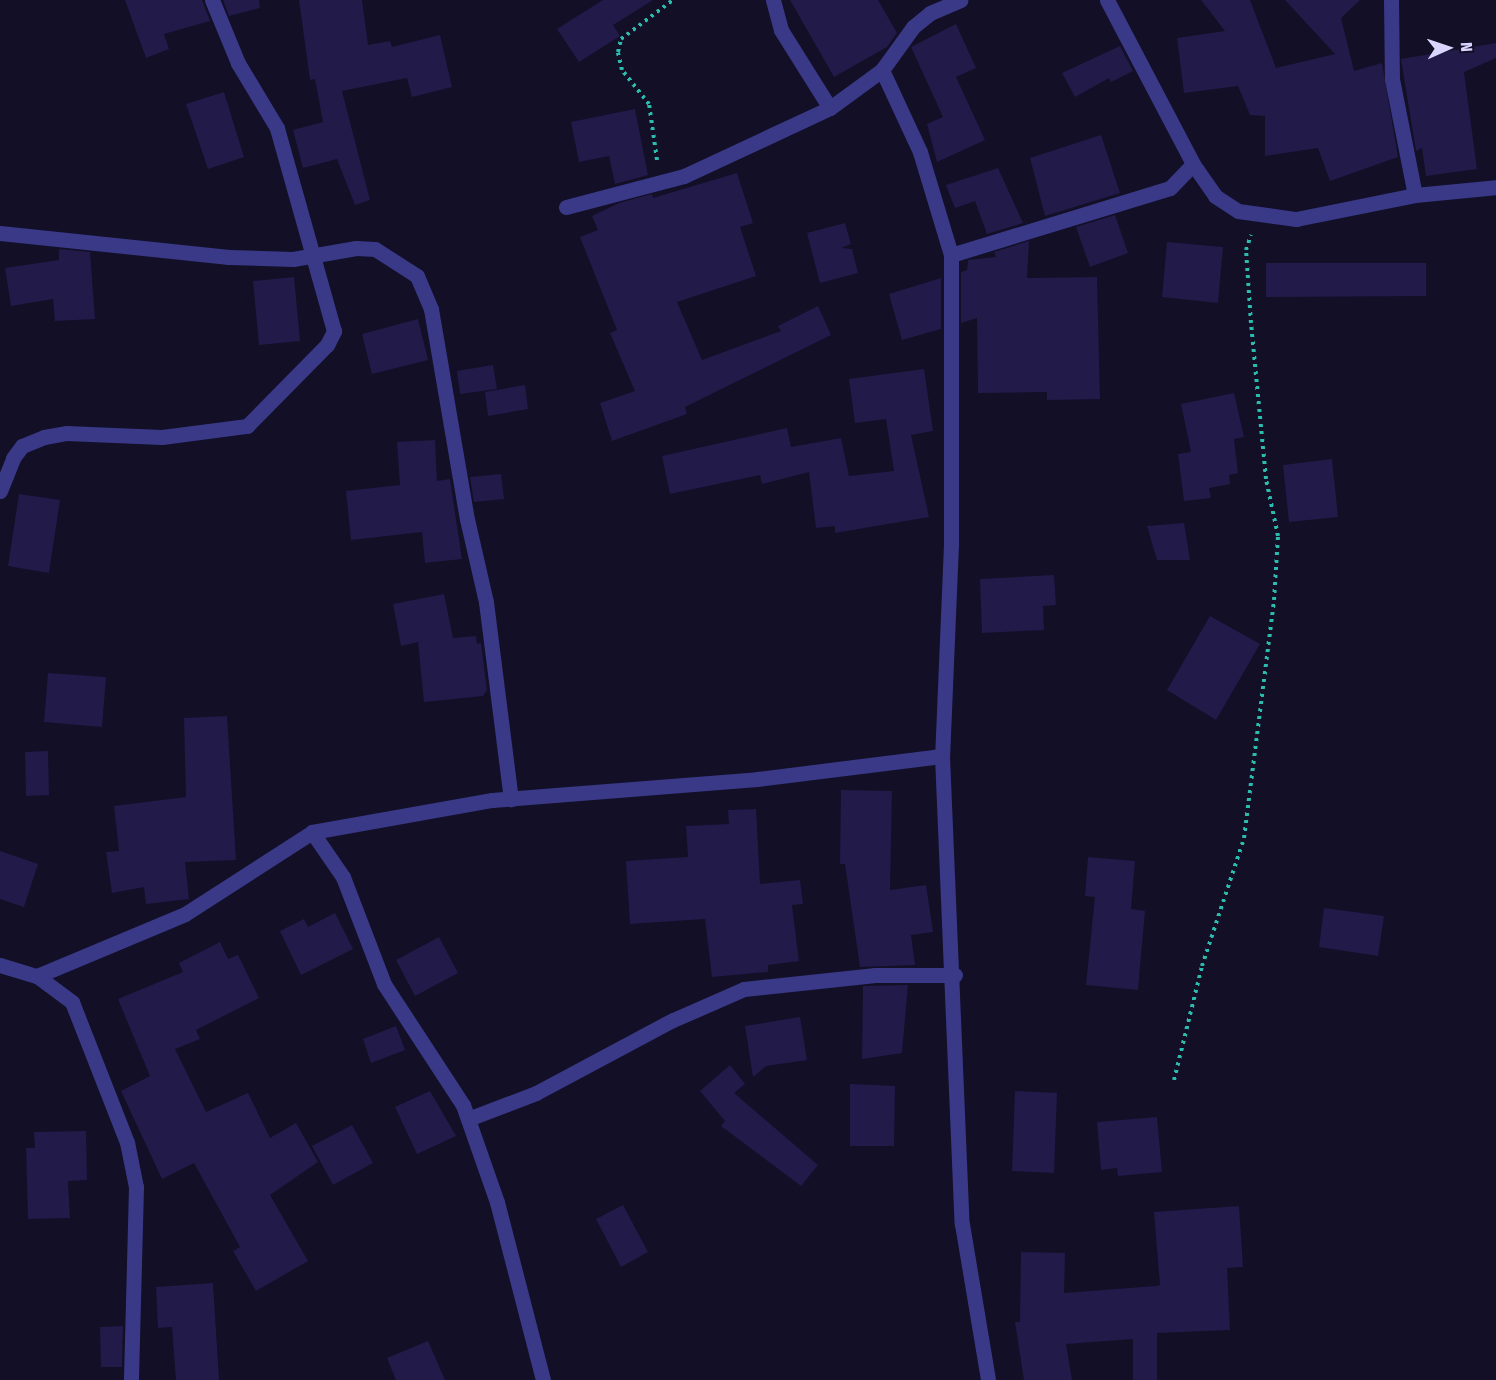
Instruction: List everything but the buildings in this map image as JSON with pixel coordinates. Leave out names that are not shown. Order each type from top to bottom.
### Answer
[{"type":"street","points":[[0,491],[13,458],[22,446],[44,437],[66,433],[162,437],[228,432],[259,417],[327,345],[334,331],[315,256],[276,128],[238,63],[212,0]]},
{"type":"street","points":[[773,0],[785,38],[830,108]]},
{"type":"street","points":[[566,207],[684,176],[830,108],[882,70],[913,27],[930,13],[960,0]]},
{"type":"street","points":[[1107,0],[1193,164],[1215,196],[1256,217],[1296,219],[1415,195],[1496,188]]},
{"type":"street","points":[[1391,0],[1392,79],[1415,195]]},
{"type":"street","points":[[882,70],[920,152],[951,255],[951,544],[942,756],[955,975],[963,1224],[988,1380]]},
{"type":"street","points":[[951,255],[1170,188],[1193,164]]},
{"type":"street","points":[[0,233],[229,257],[315,256],[356,248],[391,256],[417,276],[431,309],[467,519],[486,602],[512,799]]},
{"type":"street","points":[[38,976],[184,914],[312,831],[512,799],[757,779],[942,756]]},
{"type":"street","points":[[312,831],[343,877],[384,984],[468,1119],[497,1202],[543,1380]]},
{"type":"street","points":[[0,965],[38,976],[56,988],[76,1011],[127,1142],[136,1187],[130,1380]]},
{"type":"street","points":[[468,1119],[536,1094],[673,1020],[744,989],[875,975],[955,975]]},
{"type":"path","points":[[654,183],[658,149],[649,104],[622,70],[618,52],[621,39],[673,0]]},
{"type":"path","points":[[1174,1080],[1202,966],[1244,838],[1274,600],[1278,536],[1266,479],[1246,250],[1256,217]]}]
